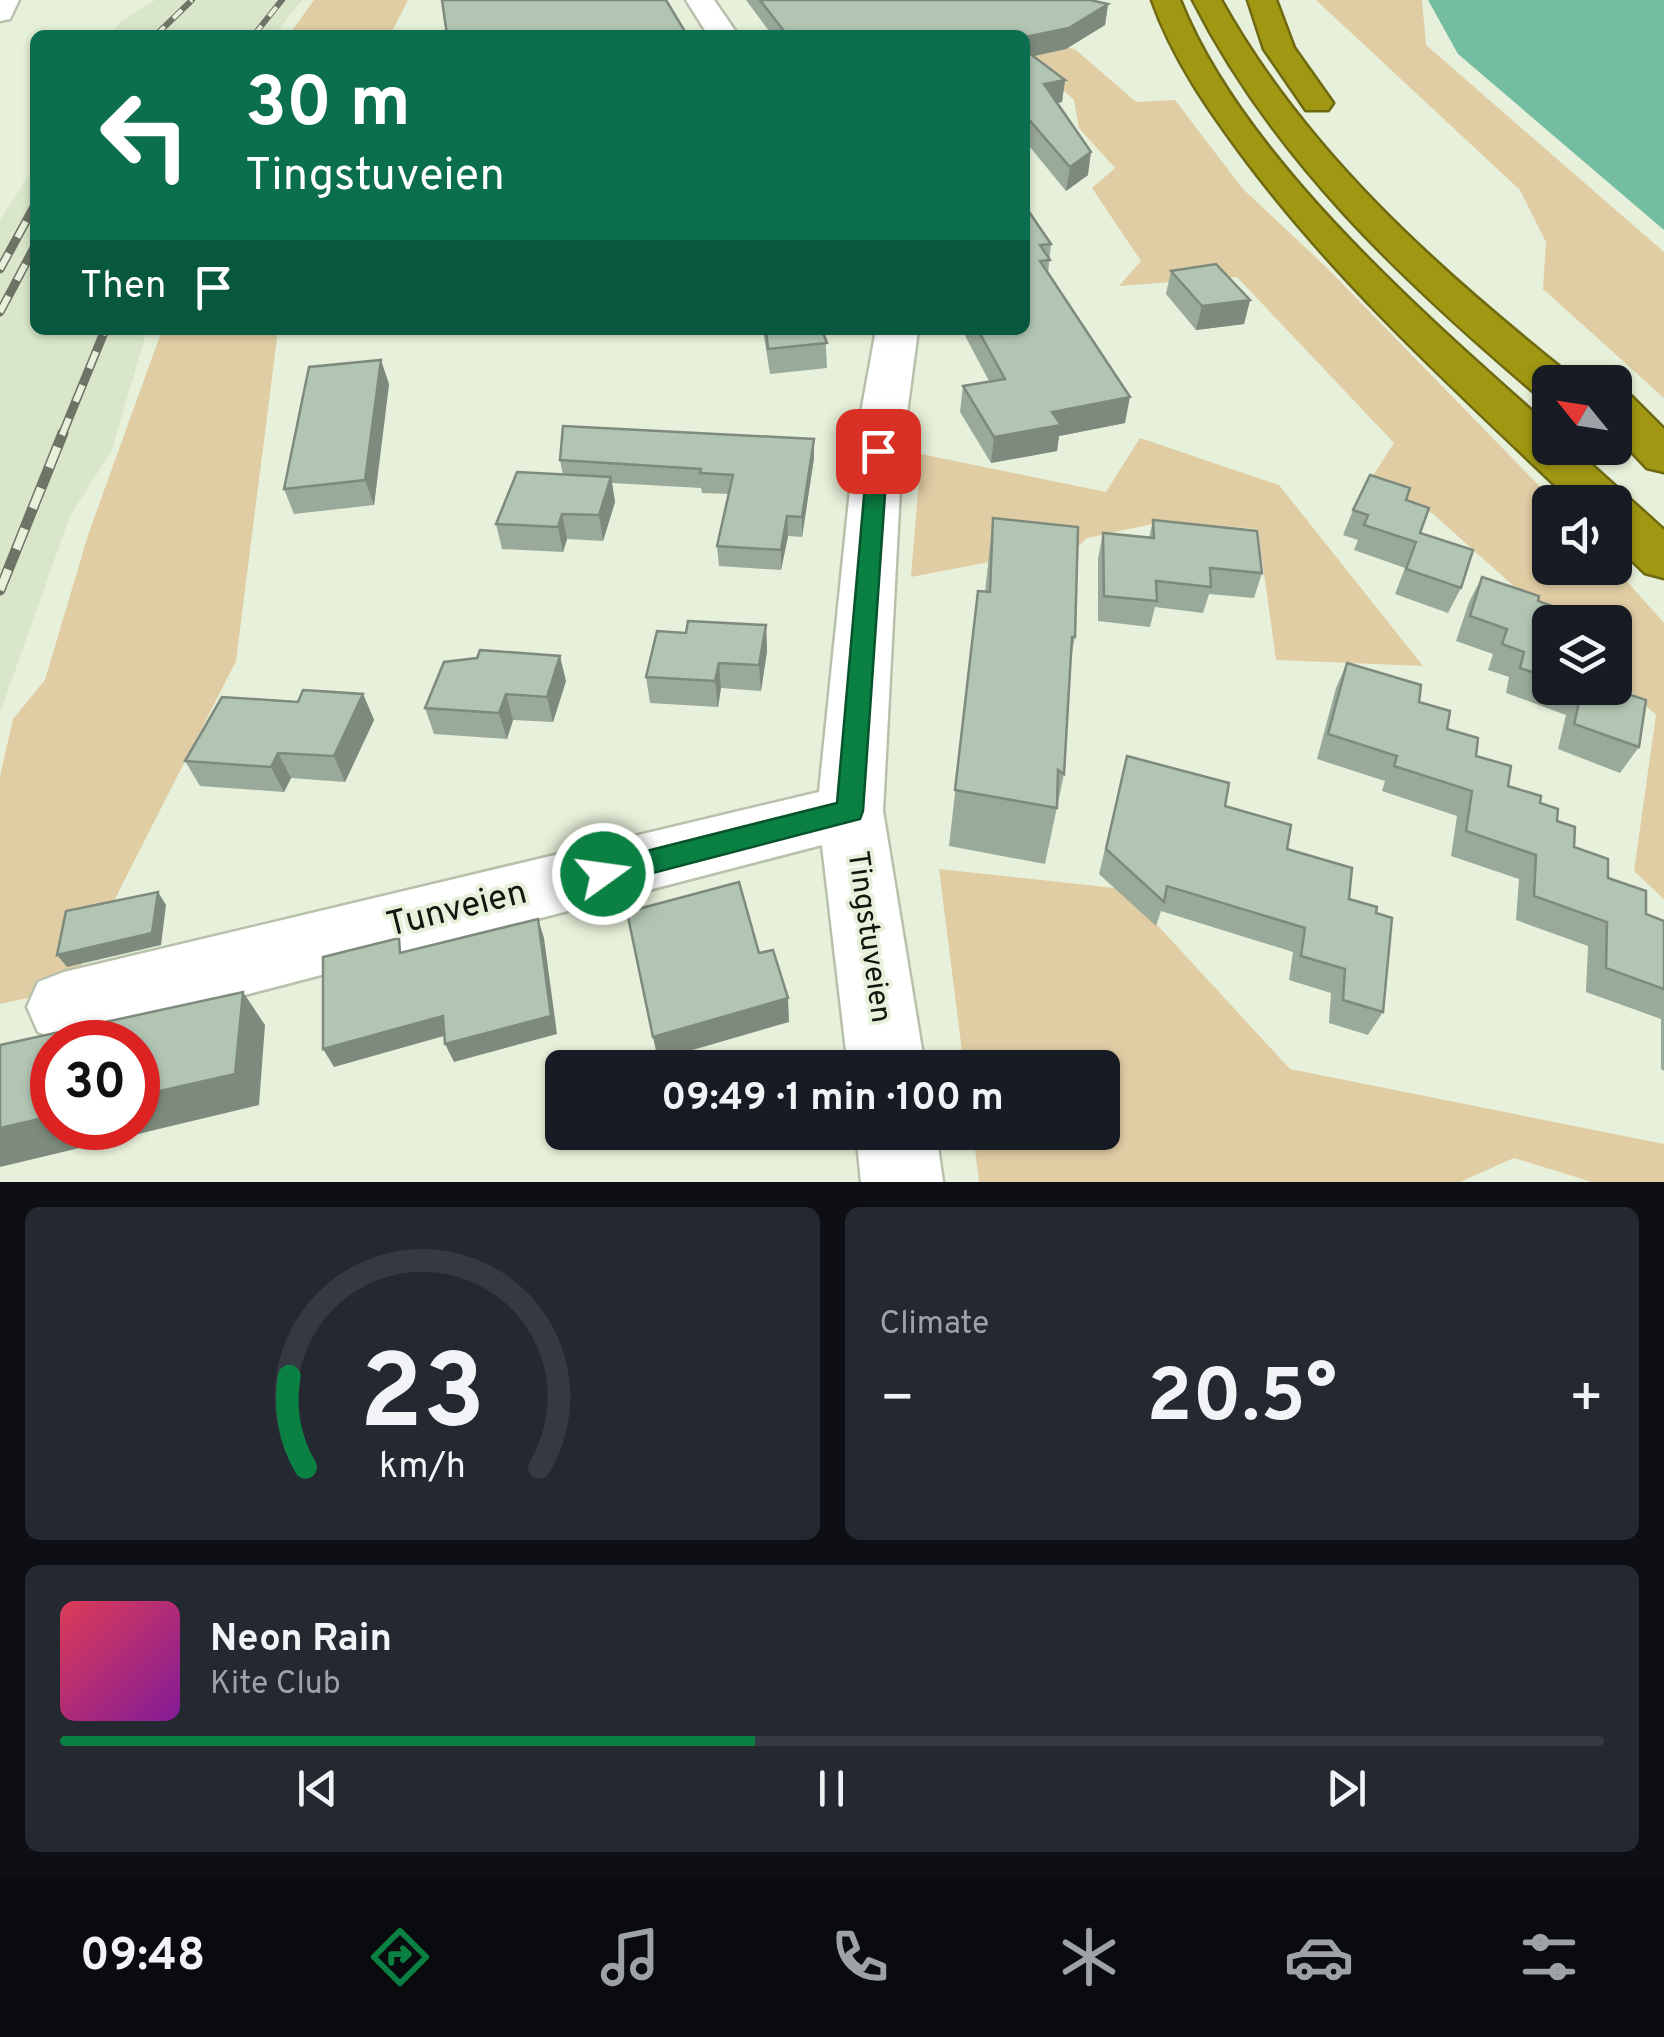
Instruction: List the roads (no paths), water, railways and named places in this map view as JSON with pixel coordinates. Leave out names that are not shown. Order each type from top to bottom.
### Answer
[{"type":"highway","points":[[1166,0],[1203,75],[1307,214],[1392,304],[1584,485]]},
{"type":"highway","points":[[1207,0],[1228,43],[1315,157],[1412,260],[1551,365]]},
{"type":"highway","points":[[1262,0],[1279,49],[1339,129]]},
{"type":"highway","points":[[1546,333],[1561,365]]},
{"type":"highway","points":[[1632,424],[1664,457]]},
{"type":"highway","points":[[1632,449],[1664,476]]},
{"type":"highway","points":[[1632,530],[1664,560]]},
{"type":"street","points":[[0,13],[5,0]]},
{"type":"street","points":[[700,0],[721,30]]},
{"type":"street","name":"Tingstuveien","points":[[884,1050],[850,811],[876,471],[896,335]]},
{"type":"street","name":"Tunveien","points":[[64,1007],[850,811]]},
{"type":"street","points":[[898,1150],[902,1182]]},
{"type":"railway","points":[[161,30],[192,0]]},
{"type":"railway","points":[[258,30],[282,0]]},
{"type":"railway","points":[[0,269],[30,214]]},
{"type":"railway","points":[[0,312],[30,255]]},
{"type":"railway","points":[[62,435],[103,335]]},
{"type":"railway","points":[[0,590],[63,433]]}]
